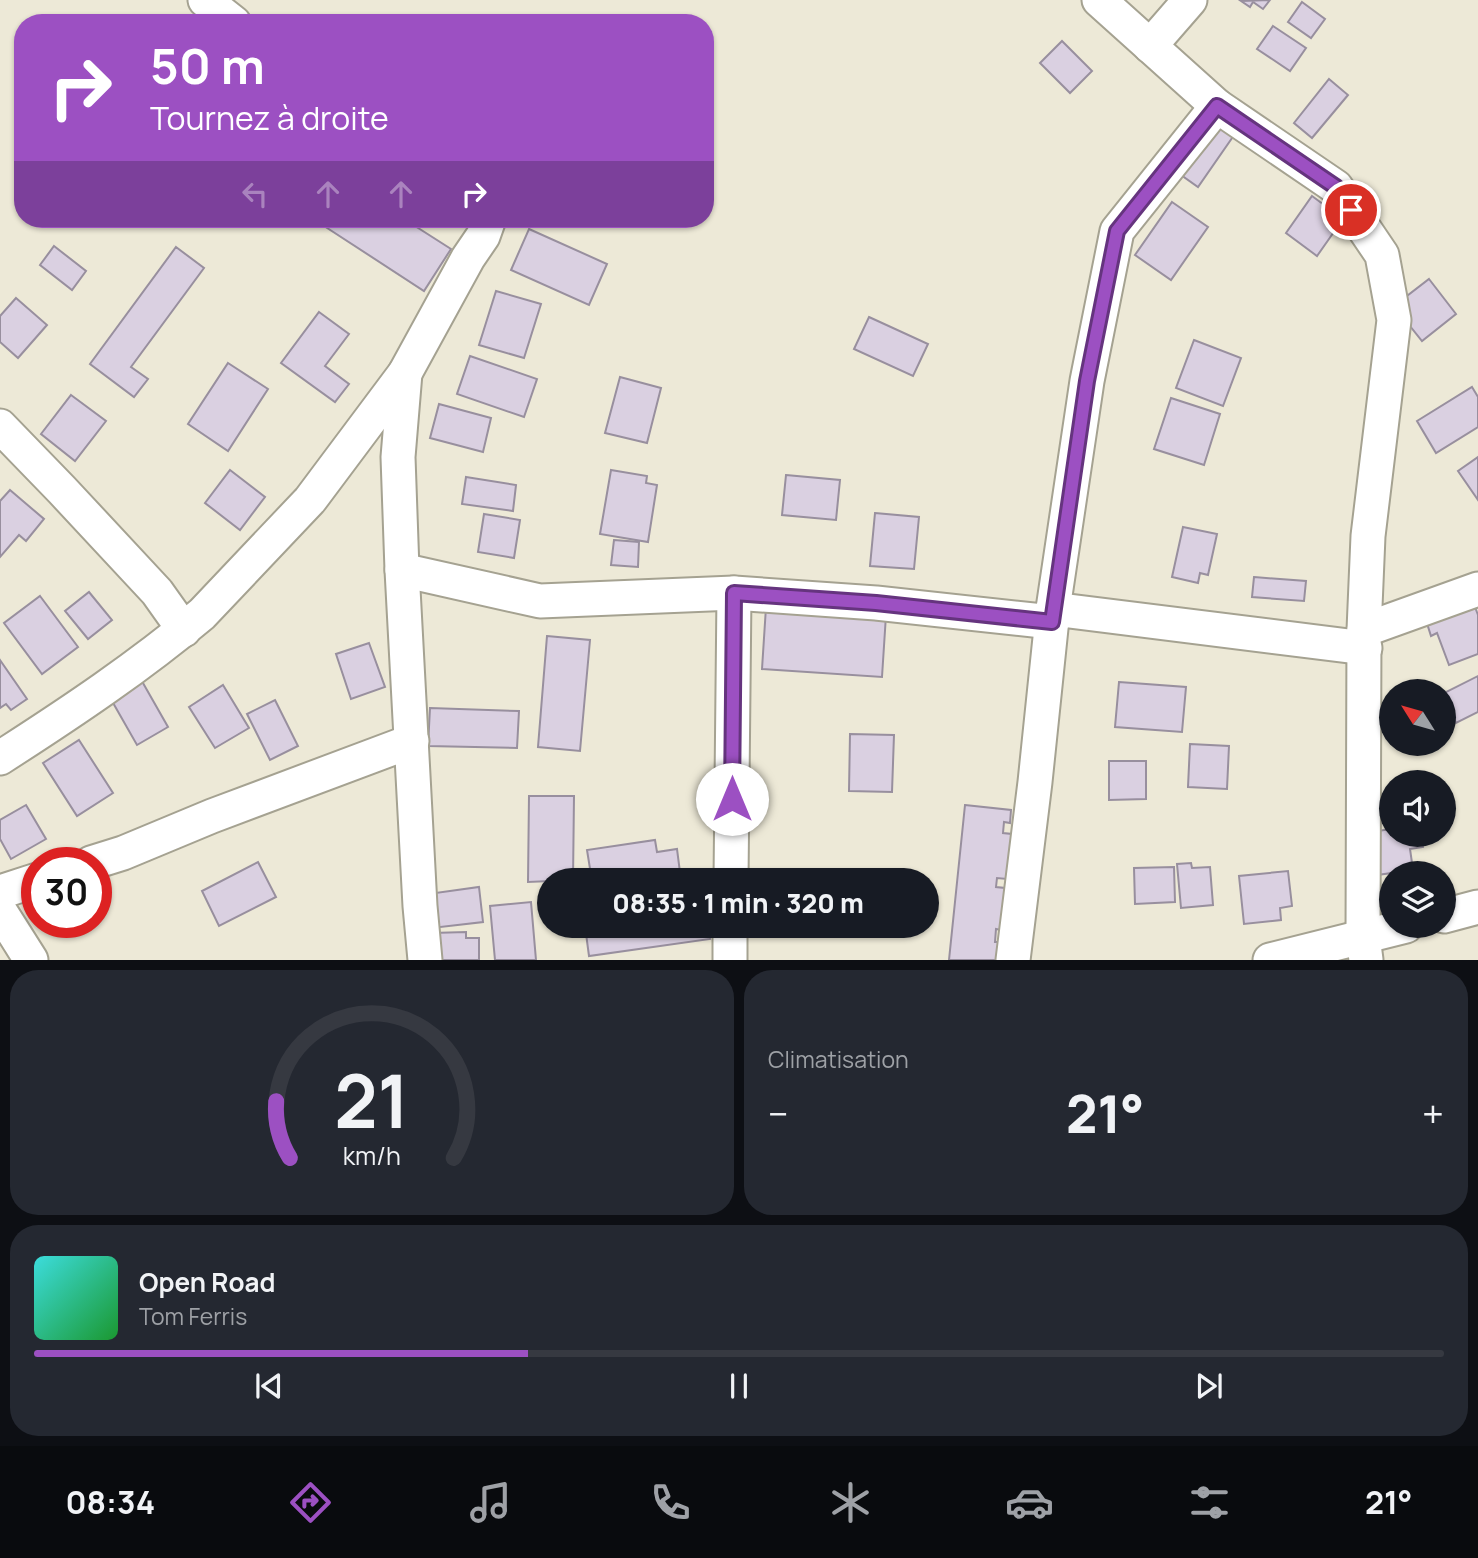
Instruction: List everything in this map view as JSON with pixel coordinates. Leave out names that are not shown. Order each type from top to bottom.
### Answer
[{"type":"street","points":[[205,0],[223,14]]},
{"type":"street","points":[[1099,0],[1217,106],[1336,187],[1382,255],[1394,320],[1368,536],[1364,639],[1364,948]]},
{"type":"street","points":[[1150,46],[1190,0]]},
{"type":"street","points":[[1013,960],[1052,615],[1087,381],[1117,231],[1217,106]]},
{"type":"street","points":[[0,758],[75,710],[184,630],[310,500],[405,373],[486,228]]},
{"type":"street","points":[[405,373],[398,457],[425,960]]},
{"type":"street","points":[[0,426],[157,592],[184,630]]},
{"type":"street","points":[[402,570],[540,601],[734,593],[1364,639],[1478,589]]},
{"type":"street","points":[[731,868],[734,593]]},
{"type":"street","points":[[112,857],[412,741]]},
{"type":"street","points":[[0,892],[21,885]]},
{"type":"street","points":[[1456,913],[1478,907]]},
{"type":"street","points":[[0,911],[31,960]]},
{"type":"street","points":[[730,938],[730,960]]},
{"type":"street","points":[[1270,960],[1364,948],[1383,938]]},
{"type":"building","points":[[1270,0],[1263,9],[1253,2],[1250,7],[1241,1]]},
{"type":"building","points":[[1302,2],[1325,19],[1311,38],[1288,22]]},
{"type":"building","points":[[1273,26],[1306,48],[1290,71],[1257,49]]},
{"type":"building","points":[[1062,41],[1092,71],[1070,93],[1040,63]]},
{"type":"building","points":[[1329,79],[1348,95],[1312,138],[1294,123]]},
{"type":"building","points":[[1215,111],[1239,128],[1198,187],[1174,170]]},
{"type":"building","points":[[1312,196],[1343,219],[1317,256],[1286,233]]},
{"type":"building","points":[[1172,202],[1208,227],[1171,280],[1135,255]]},
{"type":"building","points":[[327,228],[418,228],[451,249],[424,291]]},
{"type":"building","points":[[529,229],[607,264],[589,305],[511,270]]},
{"type":"building","points":[[54,246],[86,271],[72,290],[40,265]]},
{"type":"building","points":[[176,247],[204,268],[131,367],[148,379],[134,397],[90,364]]},
{"type":"building","points":[[1429,279],[1456,314],[1422,341],[1394,306]]},
{"type":"building","points":[[496,291],[541,304],[524,358],[479,345]]},
{"type":"building","points":[[16,298],[47,325],[18,358],[0,342],[0,316]]},
{"type":"building","points":[[319,312],[349,334],[325,366],[349,384],[335,402],[281,363]]},
{"type":"building","points":[[869,317],[928,344],[913,376],[854,349]]},
{"type":"building","points":[[1194,340],[1241,358],[1223,406],[1176,388]]},
{"type":"building","points":[[470,356],[537,379],[524,417],[457,394]]},
{"type":"building","points":[[228,363],[268,389],[228,451],[188,424]]},
{"type":"building","points":[[620,377],[661,388],[647,443],[605,433]]},
{"type":"building","points":[[1472,387],[1478,397],[1478,427],[1436,453],[1417,421]]},
{"type":"building","points":[[71,395],[106,421],[75,461],[41,434]]},
{"type":"building","points":[[1171,398],[1220,414],[1204,465],[1154,449]]},
{"type":"building","points":[[439,404],[491,418],[483,452],[430,438]]},
{"type":"building","points":[[1478,457],[1478,500],[1458,471]]},
{"type":"building","points":[[230,470],[265,497],[240,530],[205,503]]},
{"type":"building","points":[[611,470],[647,476],[646,483],[657,485],[648,542],[600,534]]},
{"type":"building","points":[[786,475],[840,480],[836,520],[782,515]]},
{"type":"building","points":[[466,477],[516,485],[513,511],[462,504]]},
{"type":"building","points":[[10,490],[44,519],[26,541],[19,535],[0,557],[0,501]]},
{"type":"building","points":[[875,513],[919,517],[914,569],[870,566]]},
{"type":"building","points":[[484,514],[520,520],[514,558],[478,552]]},
{"type":"building","points":[[1183,527],[1217,534],[1208,575],[1200,573],[1198,583],[1172,577]]},
{"type":"building","points":[[614,540],[639,542],[638,567],[611,565]]},
{"type":"building","points":[[1254,577],[1306,581],[1304,601],[1252,597]]},
{"type":"building","points":[[89,592],[112,620],[88,639],[65,611]]},
{"type":"building","points":[[40,596],[78,647],[42,674],[4,623]]},
{"type":"building","points":[[1472,599],[1478,615],[1478,654],[1449,665],[1437,633],[1431,636],[1425,617]]},
{"type":"building","points":[[766,607],[886,615],[882,677],[762,669]]},
{"type":"building","points":[[547,636],[590,640],[580,751],[538,747]]},
{"type":"building","points":[[369,643],[385,687],[351,699],[336,654]]},
{"type":"building","points":[[0,660],[27,699],[11,710],[6,704],[0,708]]},
{"type":"building","points":[[139,676],[168,727],[137,745],[108,694]]},
{"type":"building","points":[[1478,676],[1478,712],[1456,723],[1456,687]]},
{"type":"building","points":[[1119,682],[1186,687],[1182,732],[1115,727]]},
{"type":"building","points":[[223,685],[249,728],[215,748],[189,707]]},
{"type":"building","points":[[275,700],[298,746],[270,760],[247,714]]},
{"type":"building","points":[[430,708],[519,711],[517,748],[428,746]]},
{"type":"building","points":[[850,734],[894,735],[892,792],[849,791]]},
{"type":"building","points":[[79,740],[113,793],[77,816],[43,763]]},
{"type":"building","points":[[1190,744],[1229,746],[1227,789],[1188,787]]},
{"type":"building","points":[[1109,761],[1146,761],[1146,799],[1109,800]]},
{"type":"building","points":[[529,796],[574,796],[573,868],[537,868],[537,882],[528,882]]},
{"type":"building","points":[[26,805],[46,839],[32,847],[21,847],[21,853],[11,859],[0,839],[0,820]]},
{"type":"building","points":[[965,805],[1011,810],[1010,823],[1004,822],[1003,833],[1012,834],[1007,879],[997,878],[996,887],[1005,888],[1001,930],[996,929],[995,942],[1003,942],[1001,960],[949,960]]},
{"type":"building","points":[[1379,831],[1379,847],[1423,847],[1410,849],[1412,861],[1379,861],[1377,875],[1371,832]]},
{"type":"building","points":[[655,840],[657,852],[677,849],[679,868],[590,868],[587,850]]},
{"type":"building","points":[[258,862],[276,897],[219,926],[202,891]]},
{"type":"building","points":[[1191,863],[1192,868],[1210,867],[1213,905],[1181,908],[1177,864]]},
{"type":"building","points":[[1174,867],[1175,902],[1135,904],[1134,868]]},
{"type":"building","points":[[1288,871],[1292,906],[1280,908],[1281,920],[1244,924],[1239,876]]},
{"type":"building","points":[[479,887],[483,922],[432,928],[428,894]]},
{"type":"building","points":[[531,902],[536,960],[495,960],[490,906]]},
{"type":"building","points":[[466,932],[466,938],[479,938],[479,960],[433,960],[432,933]]},
{"type":"building","points":[[587,938],[710,939],[589,956]]},
{"type":"route","points":[[732,799],[734,593],[876,603],[1052,622],[1087,381],[1117,231],[1217,106],[1336,187],[1351,210]]}]
